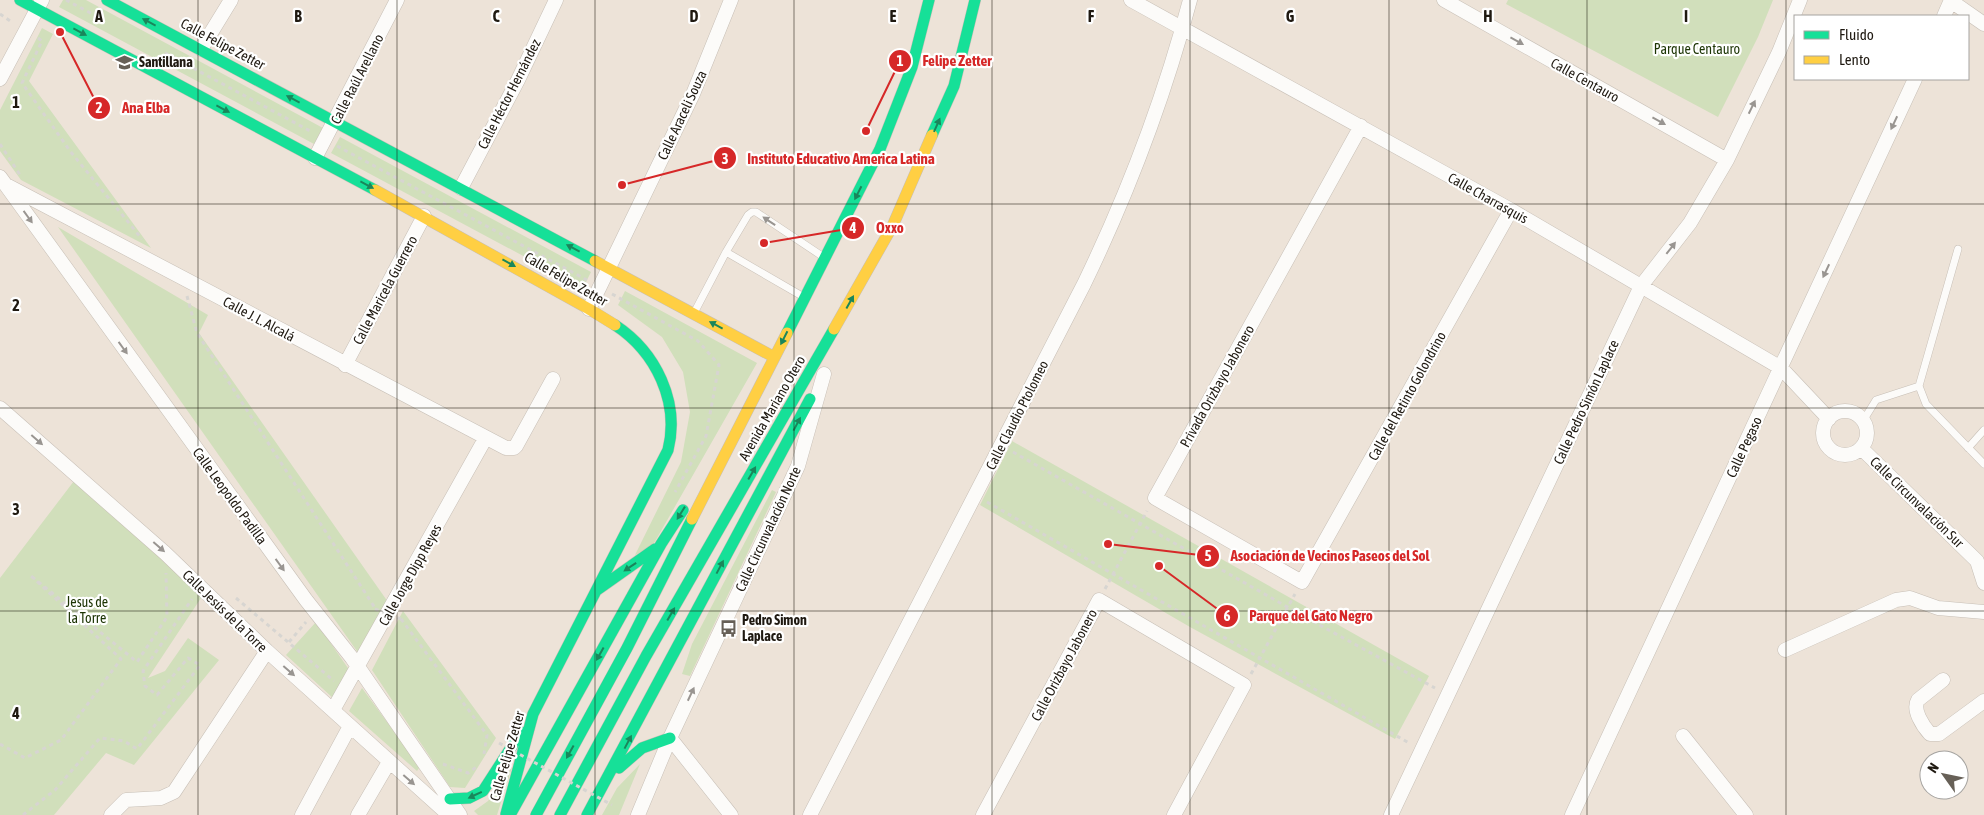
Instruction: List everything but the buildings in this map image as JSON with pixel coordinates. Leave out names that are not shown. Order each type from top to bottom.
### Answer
[{"type":"main road","name":"Calle Felipe Zetter","points":[[20,0],[40,4],[315,158],[424,216],[589,309],[622,330],[646,352],[662,379],[670,406],[672,434],[668,450],[533,714],[506,815]]},
{"type":"main road","name":"Calle Felipe Zetter","points":[[107,0],[774,357]]},
{"type":"main road","name":"Avenida Mariano Otero","points":[[536,815],[627,648],[744,413],[880,149],[912,67],[929,0]]},
{"type":"main road","name":"Avenida Mariano Otero","points":[[560,815],[646,656],[893,225],[954,86],[975,0]]},
{"type":"main road","points":[[587,815],[824,374],[840,320]]},
{"type":"main road","points":[[510,815],[661,544],[744,413]]},
{"type":"main road","points":[[597,590],[661,544]]},
{"type":"main road","points":[[450,799],[469,798],[483,791],[533,714]]},
{"type":"main road","points":[[604,785],[625,761],[642,748],[670,738]]},
{"type":"street","points":[[201,49],[231,0]]},
{"type":"street","name":"Calle Raúl Arellano","points":[[315,158],[336,122],[397,0]]},
{"type":"street","name":"Calle Héctor Hernández","points":[[461,188],[518,80],[556,0]]},
{"type":"street","name":"Calle Araceli Souza","points":[[589,309],[694,94],[731,0]]},
{"type":"street","name":"Calle Charrasquis","points":[[1131,0],[1511,210],[1781,368],[1829,419]]},
{"type":"street","name":"Calle Claudio Ptolomeo","points":[[810,815],[1002,445],[1107,237],[1154,117],[1183,28],[1190,0]]},
{"type":"street","name":"Calle Centauro","points":[[1444,0],[1727,160]]},
{"type":"street","name":"Calle Pedro Simón Laplace","points":[[1794,15],[1800,0]]},
{"type":"street","points":[[1944,15],[1951,0],[1984,24]]},
{"type":"street","points":[[0,79],[40,4]]},
{"type":"street","name":"Calle Pedro Simón Laplace","points":[[1391,815],[1420,749],[1448,694],[1641,286],[1690,223],[1727,160],[1780,52],[1794,16]]},
{"type":"street","name":"Calle Pegaso","points":[[1572,815],[1915,80]]},
{"type":"street","name":"Privada Orizbayo Jabonero","points":[[1155,498],[1361,126]]},
{"type":"street","name":"Calle J. L. Alcalá","points":[[3,181],[345,365],[485,439],[506,448],[514,448],[553,379]]},
{"type":"street","name":"Calle Leopoldo Padilla","points":[[3,181],[306,600],[359,667],[460,815]]},
{"type":"street","name":"Calle del Retinto Golondrino","points":[[1302,582],[1511,210]]},
{"type":"street","name":"Calle Maricela Guerrero","points":[[345,365],[424,216]]},
{"type":"street","name":"Calle Circunvalación Norte","points":[[638,815],[670,738],[798,466],[824,374]]},
{"type":"street","points":[[1840,412],[1853,413],[1863,420],[1867,435],[1861,448],[1848,455],[1834,452],[1825,441],[1824,433],[1829,419],[1840,412]]},
{"type":"street","name":"Calle Jesús de la Torre","points":[[3,415],[165,553],[267,652],[449,815]]},
{"type":"street","name":"Calle Jorge Dipp Reyes","points":[[333,710],[359,667],[485,439]]},
{"type":"street","name":"Calle Circunvalación Sur","points":[[1861,448],[1977,561],[1984,583]]},
{"type":"street","points":[[1155,498],[1302,582]]},
{"type":"street","points":[[1785,650],[1896,600],[1910,598],[1938,608],[1984,612]]},
{"type":"street","name":"Calle Orizbayo Jabonero","points":[[983,815],[1099,600],[1239,682]]},
{"type":"street","points":[[111,815],[126,800],[161,798],[174,792],[267,652]]},
{"type":"street","points":[[1943,680],[1918,700],[1916,704],[1916,710],[1930,734],[1938,734],[1984,701]]},
{"type":"street","points":[[1174,815],[1239,682]]},
{"type":"street","points":[[302,815],[350,726]]},
{"type":"street","points":[[1683,736],[1746,815]]},
{"type":"street","points":[[670,738],[731,815]]},
{"type":"street","points":[[358,815],[389,762]]},
{"type":"lane","points":[[694,314],[726,252],[748,215],[752,212],[756,212],[825,258]]},
{"type":"lane","points":[[1958,249],[1919,386],[1926,404],[1984,464]]},
{"type":"lane","points":[[726,252],[804,297]]},
{"type":"lane","points":[[1863,420],[1876,400],[1919,386]]},
{"type":"lane","points":[[1968,448],[1984,430]]},
{"type":"path","points":[[66,0],[103,20]]},
{"type":"path","points":[[0,14],[42,41],[22,82],[70,151],[143,240],[135,236]]},
{"type":"path","points":[[163,52],[600,287],[698,342],[719,365],[706,436],[674,495]]},
{"type":"path","points":[[0,144],[20,175],[29,179]]},
{"type":"path","points":[[186,293],[197,333],[375,609],[401,619],[487,735],[482,762],[468,773],[443,764]]},
{"type":"path","points":[[1002,445],[1288,607],[1448,694]]},
{"type":"path","points":[[975,496],[1420,749]]},
{"type":"path","points":[[1099,600],[1155,498]]},
{"type":"path","points":[[0,744],[25,758],[61,740],[121,659],[30,575],[137,662],[167,617],[166,566],[172,572]]},
{"type":"path","points":[[1239,682],[1260,658],[1302,582]]},
{"type":"path","points":[[231,593],[339,685]]},
{"type":"path","points":[[22,815],[55,790],[100,738],[124,741],[136,749],[200,665],[188,658],[157,695],[145,686],[143,671],[195,596]]},
{"type":"path","points":[[289,642],[308,620]]},
{"type":"path","points":[[498,743],[612,804]]},
{"type":"path","points":[[515,777],[531,754]]},
{"type":"green space","points":[[63,0],[86,0],[323,128],[314,144],[59,7]]},
{"type":"green space","name":"Parque Centauro","points":[[1508,0],[1773,0],[1758,37],[1718,117],[1506,4]]},
{"type":"green space","points":[[42,28],[53,34],[29,81],[151,248],[21,180],[0,151],[0,110]]},
{"type":"green space","points":[[340,137],[591,272],[583,288],[331,153]]},
{"type":"green space","points":[[58,227],[208,315],[199,333],[388,602],[359,654]]},
{"type":"green space","points":[[625,291],[757,363],[653,545],[635,555],[681,462],[690,412],[683,372],[662,337],[618,305]]},
{"type":"green space","points":[[1012,441],[1429,676],[1395,739],[1190,627],[980,505]]},
{"type":"green space","name":"Jesus de la Torre","points":[[74,481],[203,595],[148,678],[165,671],[188,638],[219,660],[134,765],[106,753],[54,815],[0,815],[0,578]]},
{"type":"green space","points":[[772,490],[776,492],[690,676],[682,674],[692,644]]},
{"type":"green space","points":[[403,611],[496,738],[465,788],[450,787],[372,670]]},
{"type":"green space","points":[[316,622],[350,671],[334,699],[286,655]]},
{"type":"green space","points":[[362,688],[420,767],[417,771],[349,711]]},
{"type":"green space","points":[[640,764],[619,815],[602,815],[617,788]]},
{"type":"green space","points":[[512,767],[497,815],[478,815],[474,811],[488,801]]},
{"type":"traffic: fast","points":[[20,0],[375,190]]},
{"type":"traffic: fast","points":[[107,0],[595,261]]},
{"type":"traffic: fast","points":[[787,333],[880,149],[912,67],[929,0]]},
{"type":"traffic: fast","points":[[932,135],[954,86],[975,0]]},
{"type":"traffic: fast","points":[[506,814],[533,714],[668,450],[671,414],[661,380],[653,364],[642,349],[630,336],[615,325]]},
{"type":"traffic: fast","points":[[560,815],[646,656],[834,329]]},
{"type":"traffic: fast","points":[[587,815],[810,399]]},
{"type":"traffic: fast","points":[[510,815],[661,544],[683,510]]},
{"type":"traffic: fast","points":[[536,815],[627,648],[692,519]]},
{"type":"traffic: fast","points":[[597,590],[655,549]]},
{"type":"traffic: fast","points":[[450,799],[469,798],[483,791],[521,732]]},
{"type":"traffic: fast","points":[[619,768],[642,748],[670,738]]},
{"type":"traffic: slow","points":[[834,329],[893,225],[932,135]]},
{"type":"traffic: slow","points":[[375,190],[615,325]]},
{"type":"traffic: slow","points":[[595,261],[774,357]]},
{"type":"traffic: slow","points":[[692,519],[787,333]]},
{"type":"place","name":"Ana Elba","points":[[60,32]]},
{"type":"place","name":"Santillana","points":[[125,62]]},
{"type":"place","name":"Felipe Zetter","points":[[866,131]]},
{"type":"place","name":"Instituto Educativo America Latina","points":[[622,185]]},
{"type":"place","name":"Oxxo","points":[[764,243]]},
{"type":"place","name":"Asociación de Vecinos Paseos del Sol","points":[[1108,544]]},
{"type":"place","name":"Parque del Gato Negro","points":[[1159,566]]},
{"type":"place","name":"Pedro Simon Laplace","points":[[728,628]]}]
